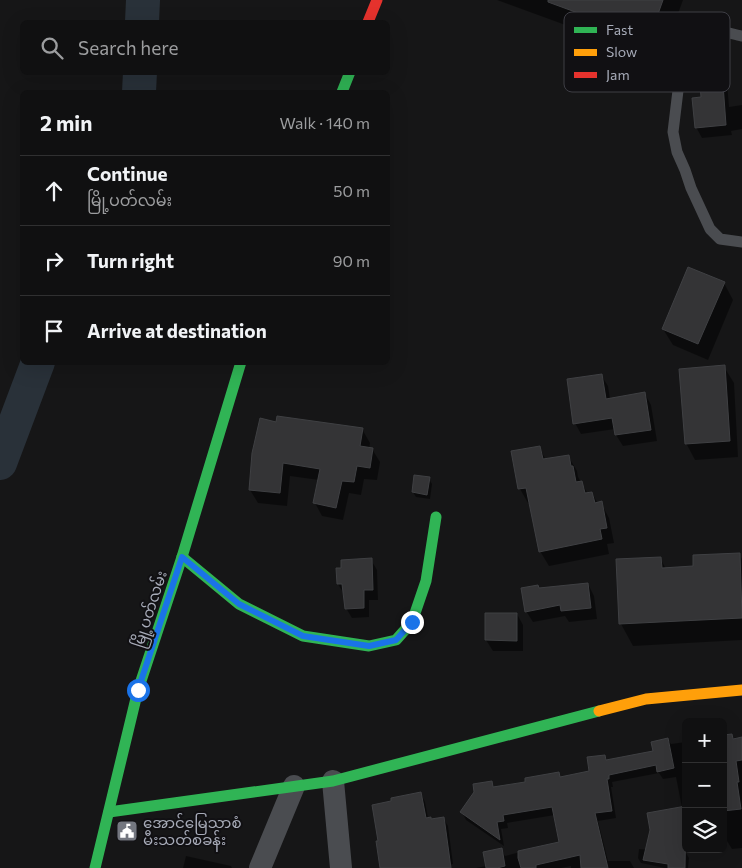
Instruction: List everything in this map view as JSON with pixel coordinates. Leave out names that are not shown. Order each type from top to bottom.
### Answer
[{"type":"street","points":[[369,20],[377,0]]},
{"type":"street","points":[[343,90],[349,75]]},
{"type":"street","name":"မြို့ပတ်လမ်း","points":[[95,868],[138,690],[182,557],[240,365]]},
{"type":"street","points":[[182,557],[239,604],[303,636],[369,646],[396,640],[412,622],[426,581],[436,517]]},
{"type":"street","points":[[109,812],[333,781],[646,699],[742,690]]},
{"type":"street","points":[[333,781],[341,868]]},
{"type":"street","points":[[260,868],[294,786]]},
{"type":"lane","points":[[678,92],[673,132],[677,152],[701,212],[710,229],[720,239],[742,242]]},
{"type":"building","points":[[548,0],[663,0],[659,12],[575,12],[548,2]]},
{"type":"building","points":[[701,92],[724,92],[726,125],[695,128],[692,98],[701,97]]},
{"type":"building","points":[[688,267],[725,282],[698,344],[662,329]]},
{"type":"building","points":[[725,365],[730,441],[685,444],[679,369]]},
{"type":"building","points":[[602,374],[606,399],[645,392],[651,430],[615,435],[612,418],[573,424],[567,379]]},
{"type":"building","points":[[277,416],[363,428],[360,446],[373,448],[370,468],[357,466],[354,482],[342,481],[336,508],[313,503],[320,469],[283,463],[280,493],[249,490],[252,453],[260,418],[276,422]]},
{"type":"building","points":[[540,446],[543,459],[569,455],[576,482],[582,481],[585,493],[592,492],[595,503],[602,501],[607,528],[600,529],[602,539],[539,552],[526,488],[518,489],[511,451]]},
{"type":"building","points":[[414,475],[430,477],[427,495],[412,492]]},
{"type":"building","points":[[740,553],[742,618],[619,624],[616,559],[661,557],[662,568],[693,566],[693,555]]},
{"type":"building","points":[[372,558],[373,590],[364,590],[364,608],[345,609],[342,584],[337,584],[336,568],[341,568],[341,560]]},
{"type":"building","points":[[588,583],[591,608],[561,611],[560,605],[525,612],[521,588],[538,585],[539,588]]},
{"type":"building","points":[[485,613],[517,613],[517,641],[485,640]]},
{"type":"building","points":[[732,734],[733,739],[742,737],[742,760],[736,761],[741,809],[727,811],[727,763],[727,735]]},
{"type":"building","points":[[668,738],[674,768],[657,772],[656,765],[609,775],[609,779],[607,779],[612,811],[595,813],[608,868],[581,868],[580,855],[536,865],[536,868],[521,868],[518,851],[559,842],[552,807],[503,815],[504,821],[497,822],[500,840],[460,812],[474,792],[473,784],[492,781],[493,787],[525,782],[525,778],[559,772],[560,777],[589,771],[587,757],[605,755],[606,760],[653,751],[651,742]]},
{"type":"building","points":[[421,792],[426,818],[444,817],[451,868],[380,868],[372,805],[391,801],[391,798]]},
{"type":"building","points":[[682,807],[682,853],[685,853],[685,868],[668,868],[668,864],[643,860],[650,830],[647,813]]},
{"type":"building","points":[[502,848],[505,866],[486,868],[483,852]]},
{"type":"waterway","points":[[142,20],[143,0]]},
{"type":"waterway","points":[[139,90],[140,75]]},
{"type":"waterway","points":[[0,463],[37,365]]},
{"type":"traffic: fast","points":[[343,90],[349,75]]},
{"type":"traffic: fast","points":[[95,868],[138,690],[182,557],[240,365]]},
{"type":"traffic: fast","points":[[182,557],[239,604],[303,636],[369,646],[396,640],[412,622],[426,581],[436,517]]},
{"type":"traffic: fast","points":[[109,812],[333,781],[599,711]]},
{"type":"traffic: slow","points":[[599,711],[646,699],[742,690]]},
{"type":"traffic: jam","points":[[369,20],[377,0]]},
{"type":"place","name":"အောင်မြေသာစံ မီးသတ်စခန်း","points":[[127,831]]},
{"type":"route","points":[[138,690],[182,557],[239,604],[303,636],[369,646],[396,640],[412,622]]}]
